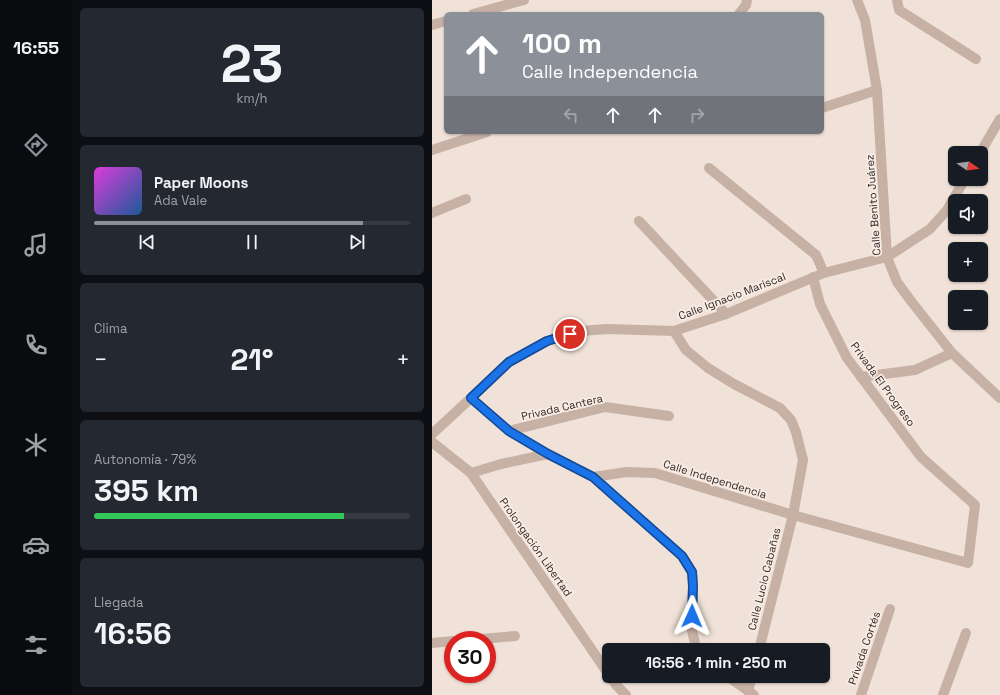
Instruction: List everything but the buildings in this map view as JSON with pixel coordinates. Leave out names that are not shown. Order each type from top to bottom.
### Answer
[{"type":"street","points":[[480,12],[524,0]]},
{"type":"street","points":[[741,12],[746,5],[747,0]]},
{"type":"street","name":"Calle Benito Juárez","points":[[857,0],[865,20],[877,90],[887,257],[898,282],[911,301],[952,352],[1000,398]]},
{"type":"street","points":[[897,0],[899,10],[976,58]]},
{"type":"street","points":[[432,25],[444,22]]},
{"type":"street","points":[[824,107],[877,90]]},
{"type":"street","points":[[984,146],[1000,119]]},
{"type":"street","points":[[432,150],[481,134]]},
{"type":"street","points":[[709,168],[816,255],[824,273]]},
{"type":"street","name":"Calle Ignacio Mariscal","points":[[432,434],[509,362],[547,341],[581,331],[607,329],[674,331],[726,314],[824,273],[887,257],[930,229],[947,210],[961,186]]},
{"type":"street","points":[[432,213],[466,199]]},
{"type":"street","points":[[639,221],[726,314]]},
{"type":"street","name":"Privada El Progreso","points":[[813,277],[820,304],[847,358],[922,457],[975,505],[968,562]]},
{"type":"street","name":"Calle Lucio Cabañas","points":[[674,331],[686,350],[708,368],[734,384],[780,408],[791,420],[796,432],[803,460],[793,514],[761,643]]},
{"type":"street","points":[[861,377],[914,370],[952,352]]},
{"type":"street","points":[[471,398],[509,431],[548,454],[593,477],[682,556],[692,572],[692,632],[695,643]]},
{"type":"street","name":"Privada Cantera","points":[[509,431],[605,407],[669,416]]},
{"type":"street","name":"Prolongación Libertad","points":[[432,442],[471,473],[602,665]]},
{"type":"street","points":[[471,473],[501,464],[548,454]]},
{"type":"street","name":"Calle Independencia","points":[[593,477],[627,472],[655,473],[793,514],[968,562]]},
{"type":"street","name":"Privada Cortés","points":[[861,695],[890,609]]},
{"type":"street","points":[[943,695],[966,633]]},
{"type":"street","points":[[496,638],[515,636]]},
{"type":"street","points":[[432,643],[444,642]]},
{"type":"street","name":"Prolongación Libertad","points":[[615,683],[626,695]]},
{"type":"street","points":[[737,683],[751,693]]},
{"type":"street","points":[[751,693],[752,683]]},
{"type":"route","points":[[570,334],[547,341],[509,362],[471,398],[509,431],[548,454],[593,477],[682,556],[692,572],[692,616]]}]
